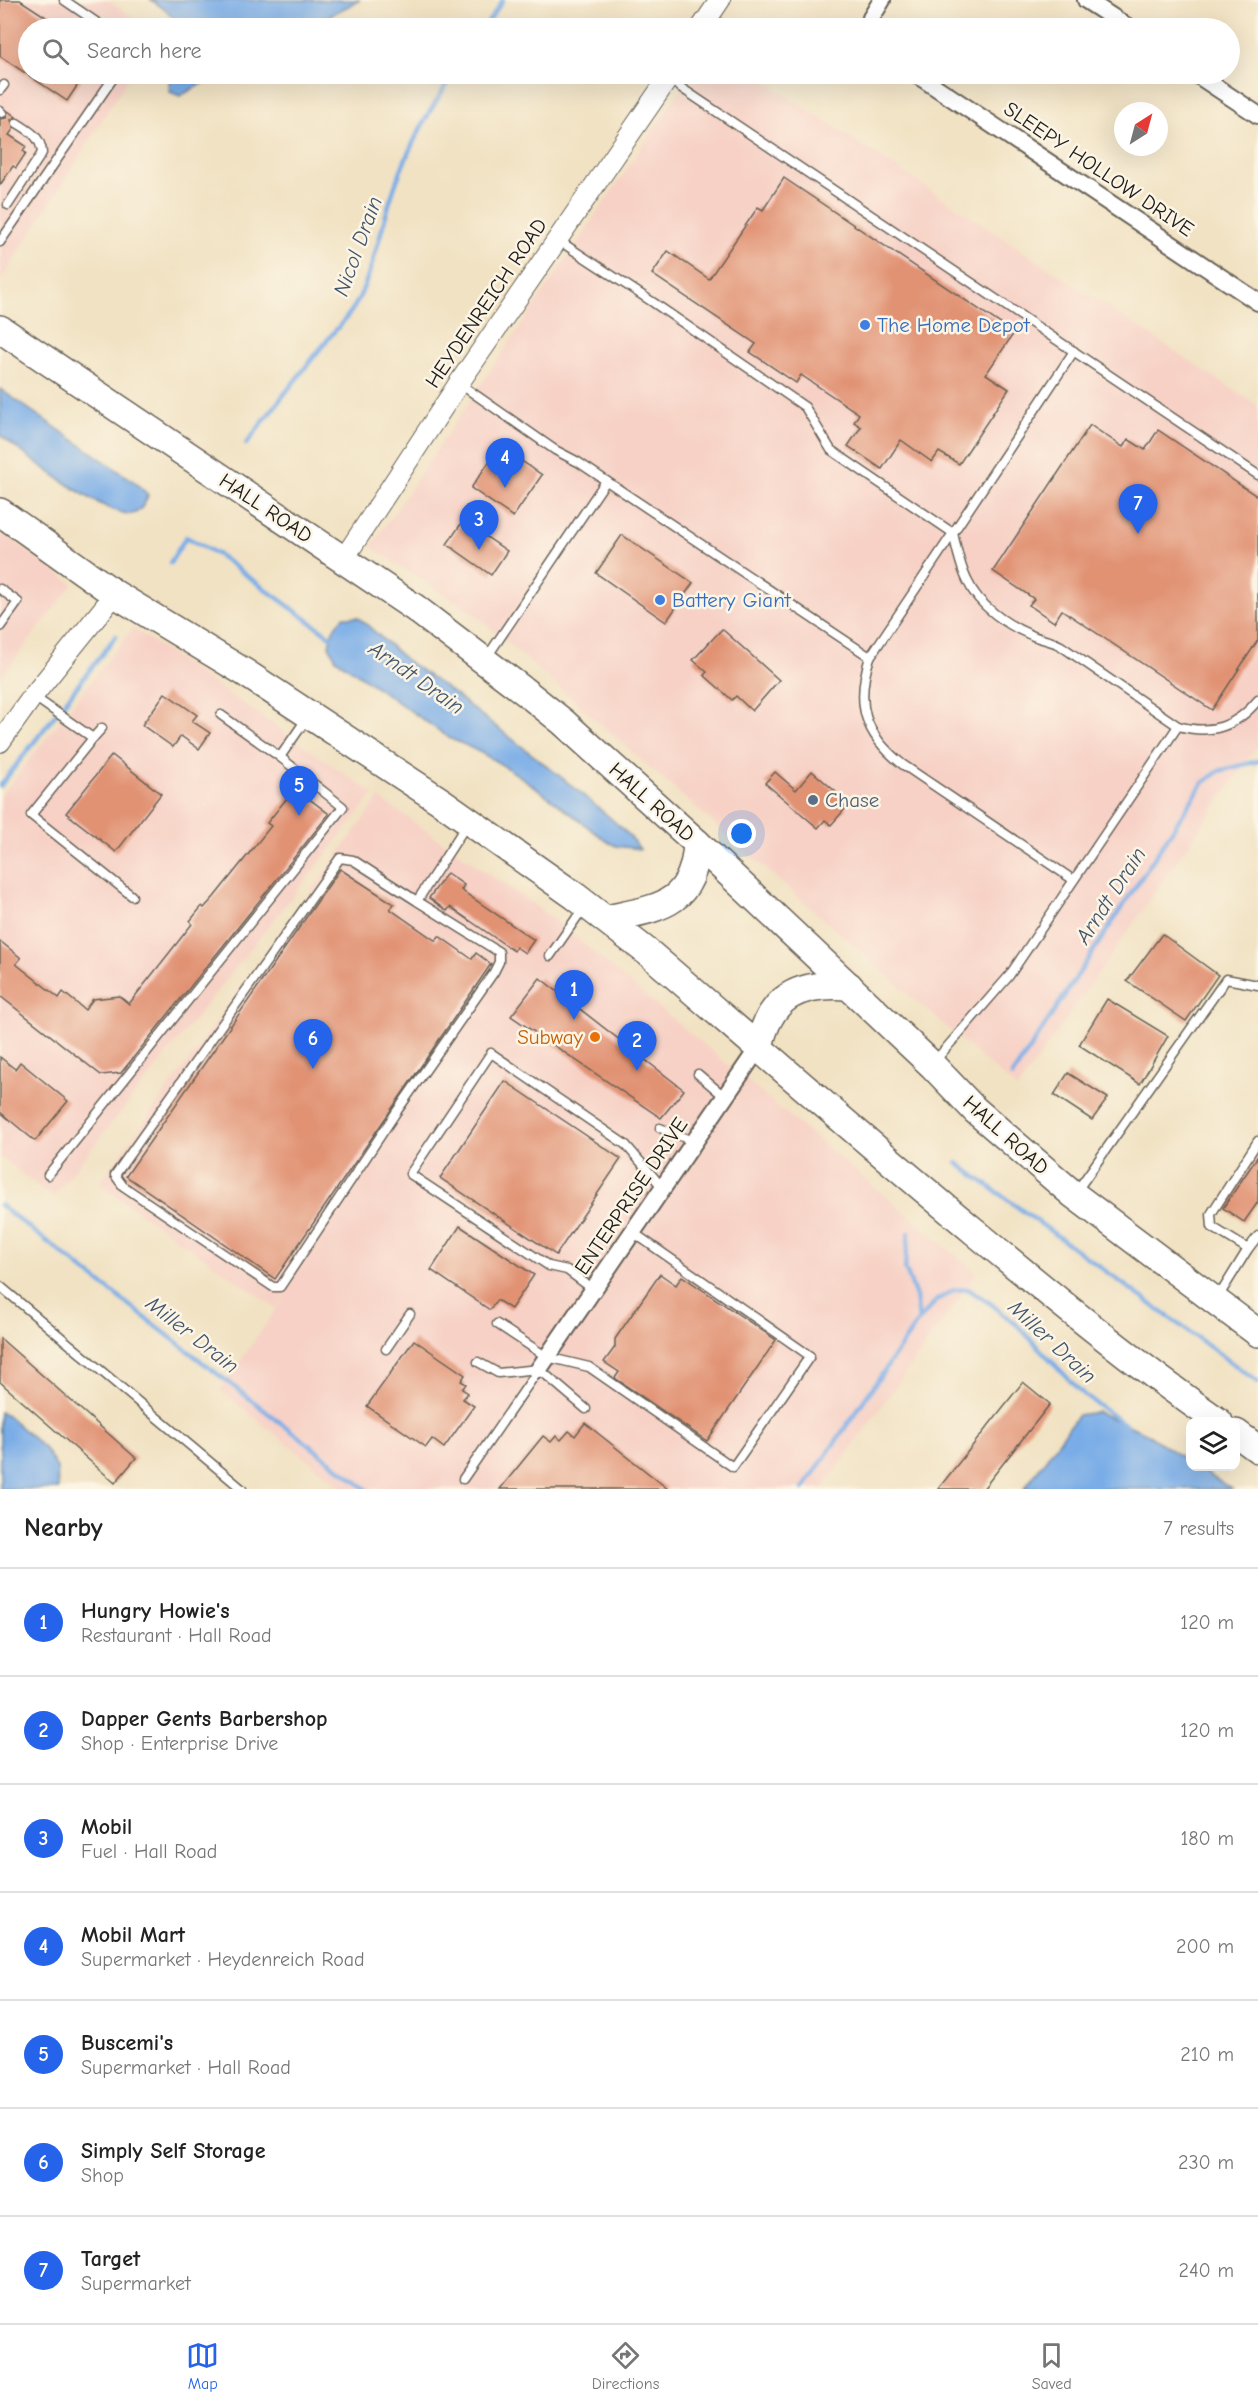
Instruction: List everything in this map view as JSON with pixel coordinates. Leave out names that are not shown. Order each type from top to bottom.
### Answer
[{"type":"highway","name":"HALL ROAD","points":[[0,329],[415,608],[485,660],[562,722],[697,843],[932,1065],[975,1110],[1074,1195],[1258,1333]]},
{"type":"highway","points":[[0,512],[115,594],[244,672],[469,821],[596,911],[1081,1321],[1212,1417]]},
{"type":"highway","points":[[596,911],[652,909],[665,904],[677,895],[691,877],[696,863],[697,843]]},
{"type":"highway","points":[[759,1047],[763,1029],[785,999],[808,987],[823,984],[849,986]]},
{"type":"highway","points":[[1240,1436],[1258,1449]]},
{"type":"street","points":[[708,18],[720,0]]},
{"type":"street","points":[[871,18],[882,0]]},
{"type":"street","points":[[1086,0],[1114,18]]},
{"type":"street","name":"HEYDENREICH ROAD","points":[[343,560],[459,383],[664,84]]},
{"type":"street","name":"SLEEPY HOLLOW DRIVE","points":[[931,84],[1258,302]]},
{"type":"street","points":[[1211,84],[1258,115]]},
{"type":"street","points":[[0,742],[33,696],[115,594]]},
{"type":"street","name":"ENTERPRISE DRIVE","points":[[543,1363],[759,1047]]},
{"type":"lane","points":[[64,0],[90,18]]},
{"type":"lane","points":[[0,242],[109,84]]},
{"type":"lane","points":[[681,84],[1258,475]]},
{"type":"lane","points":[[8,205],[42,153],[42,145],[37,136],[17,123]]},
{"type":"lane","points":[[558,240],[805,407],[831,450],[953,533],[968,583],[991,610],[1016,628],[1061,646],[1178,726],[1196,731],[1216,728],[1242,717],[1258,700]]},
{"type":"lane","points":[[1072,879],[902,764],[884,748],[870,728],[863,707],[865,673],[870,657],[1074,351]]},
{"type":"lane","points":[[459,383],[555,450],[606,481],[870,657]]},
{"type":"lane","points":[[485,660],[606,481]]},
{"type":"lane","points":[[0,589],[18,602],[0,627]]},
{"type":"lane","points":[[33,696],[93,738]]},
{"type":"lane","points":[[48,1175],[343,807],[280,757],[221,715]]},
{"type":"lane","points":[[280,757],[309,715]]},
{"type":"lane","points":[[932,1065],[1009,976],[1072,879],[1178,726]]},
{"type":"lane","points":[[102,728],[31,814],[132,896]]},
{"type":"lane","points":[[417,901],[469,821]]},
{"type":"lane","points":[[340,858],[352,860],[417,901],[499,952],[499,962],[280,1287],[273,1287],[123,1186],[115,1175],[340,858]]},
{"type":"lane","points":[[550,956],[596,911]]},
{"type":"lane","points":[[1074,1195],[1226,979],[1258,985]]},
{"type":"lane","points":[[595,1290],[567,1270],[549,1266],[410,1174],[491,1053],[626,1145],[664,1189]]},
{"type":"lane","points":[[698,1074],[725,1098]]},
{"type":"lane","points":[[660,1128],[695,1142]]},
{"type":"lane","points":[[1248,1249],[1212,1227],[1211,1214],[1258,1141]]},
{"type":"lane","points":[[478,1362],[498,1372],[543,1363],[589,1367],[733,1467],[810,1356],[634,1233]]},
{"type":"lane","points":[[1215,1302],[1258,1236]]},
{"type":"lane","points":[[0,1286],[242,1489]]},
{"type":"lane","points":[[386,1349],[410,1314]]},
{"type":"lane","points":[[497,1324],[543,1363],[586,1409]]},
{"type":"lane","points":[[463,1479],[543,1363]]},
{"type":"shaded area","points":[[0,0],[108,0],[134,18],[18,18],[18,84],[125,84],[0,282]]},
{"type":"shaded area","points":[[684,84],[769,84],[1258,406],[1258,745],[1017,1089],[475,614],[371,547]]},
{"type":"shaded area","points":[[0,531],[73,584],[0,678]]},
{"type":"shaded area","points":[[133,628],[374,794],[53,1197],[0,1157],[0,797]]},
{"type":"shaded area","points":[[379,798],[551,917],[977,1273],[822,1489],[344,1489],[220,1390],[295,1282],[276,1308],[99,1184]]},
{"type":"water","points":[[151,0],[360,0],[325,18],[173,18]]},
{"type":"water","points":[[169,84],[202,84],[180,96],[170,92]]},
{"type":"water","points":[[0,389],[136,483],[148,495],[141,508],[135,513],[124,513],[107,507],[67,484],[0,435]]},
{"type":"water","points":[[344,617],[357,617],[364,622],[406,660],[445,687],[560,776],[628,834],[640,849],[616,846],[608,842],[513,772],[493,759],[451,739],[336,659],[329,646],[335,627]]},
{"type":"water","points":[[0,1412],[7,1415],[45,1449],[57,1468],[58,1489],[0,1489]]},
{"type":"water","points":[[1097,1412],[1144,1432],[1186,1460],[1186,1471],[1203,1471],[1232,1489],[1024,1489],[1078,1415]]},
{"type":"building","points":[[0,0],[20,0],[48,18],[18,18],[18,68],[0,56]]},
{"type":"building","points":[[42,84],[78,84],[67,101]]},
{"type":"building","points":[[8,111],[16,117],[11,120],[14,128],[9,135],[26,146],[23,151],[26,153],[16,168],[13,166],[0,185],[0,119],[6,118]]},
{"type":"building","name":"The Home Depot","points":[[784,178],[1014,333],[986,374],[1009,389],[959,464],[939,452],[932,462],[901,440],[882,469],[848,446],[861,427],[854,422],[859,414],[801,375],[796,383],[750,352],[756,344],[652,274],[668,251],[709,279],[758,207],[763,210]]},
{"type":"building","points":[[1090,425],[1123,447],[1128,439],[1145,450],[1158,430],[1258,497],[1258,640],[1212,710],[1062,610],[1054,622],[1029,605],[1034,599],[993,571]]},
{"type":"building","points":[[513,455],[542,475],[513,517],[471,488],[491,459],[505,468]]},
{"type":"building","points":[[463,521],[507,551],[491,575],[447,544]]},
{"type":"building","points":[[622,535],[693,583],[666,622],[596,573]]},
{"type":"building","points":[[722,629],[779,680],[752,711],[736,696],[732,700],[704,675],[707,672],[693,660]]},
{"type":"building","points":[[165,693],[197,715],[192,721],[210,733],[199,749],[181,736],[173,747],[142,725]]},
{"type":"building","points":[[112,755],[161,794],[116,852],[66,813]]},
{"type":"building","name":"Chase","points":[[812,771],[843,798],[840,802],[846,808],[831,825],[825,820],[818,828],[765,783],[775,772],[796,790]]},
{"type":"building","points":[[295,788],[329,814],[121,1073],[101,1075],[0,996],[0,941],[21,958],[16,964],[59,998],[63,992],[85,1010],[93,999],[119,996],[129,1004],[192,924],[190,921],[202,906],[204,908],[214,897],[271,826],[267,823]]},
{"type":"building","points":[[340,869],[394,904],[390,909],[436,941],[439,936],[472,959],[476,953],[491,964],[275,1279],[126,1176]]},
{"type":"building","points":[[447,873],[464,885],[461,890],[534,940],[525,953],[516,947],[514,951],[450,907],[447,911],[429,898]]},
{"type":"building","points":[[1162,934],[1218,975],[1186,1021],[1127,981]]},
{"type":"building","points":[[540,978],[684,1090],[661,1118],[511,1016]]},
{"type":"building","points":[[1107,999],[1168,1036],[1140,1084],[1079,1045]]},
{"type":"building","points":[[0,1057],[15,1069],[20,1062],[68,1101],[35,1141],[0,1112]]},
{"type":"building","points":[[1068,1073],[1108,1098],[1092,1120],[1054,1095]]},
{"type":"building","points":[[505,1081],[621,1159],[556,1255],[440,1178]]},
{"type":"building","points":[[1258,1156],[1258,1202],[1244,1222],[1223,1208]]},
{"type":"building","points":[[460,1226],[534,1275],[511,1309],[497,1300],[490,1310],[431,1270]]},
{"type":"building","points":[[660,1274],[676,1285],[682,1276],[776,1340],[707,1441],[615,1378],[619,1372],[604,1362],[615,1347],[615,1339]]},
{"type":"building","points":[[0,1338],[136,1458],[115,1483],[0,1382]]},
{"type":"building","points":[[414,1340],[465,1375],[461,1381],[466,1384],[462,1389],[468,1393],[463,1399],[474,1406],[444,1448],[432,1439],[426,1447],[367,1406]]},
{"type":"building","points":[[1023,1382],[1050,1404],[983,1489],[938,1489]]},
{"type":"building","points":[[585,1423],[668,1489],[500,1489],[543,1436],[551,1442],[556,1436],[561,1440],[569,1431],[575,1436]]},
{"type":"waterway","name":"Nicol Drain","points":[[491,18],[503,0]]},
{"type":"waterway","name":"Nicol Drain","points":[[246,444],[355,306],[365,285],[392,193],[403,164],[423,124],[448,84]]},
{"type":"waterway","name":"Arndt Drain","points":[[170,563],[186,537],[217,554],[334,639]]},
{"type":"waterway","name":"Nicol Drain","points":[[0,786],[116,636]]},
{"type":"waterway","name":"Arndt Drain","points":[[1012,1076],[1203,783],[1219,771],[1258,761]]},
{"type":"waterway","points":[[957,1163],[1258,1382]]},
{"type":"waterway","name":"Miller Drain","points":[[0,1205],[366,1489]]},
{"type":"waterway","name":"Arndt Drain","points":[[909,1233],[905,1268],[916,1296],[919,1320]]},
{"type":"waterway","name":"Miller Drain","points":[[803,1489],[919,1320],[937,1300],[954,1290],[968,1289],[990,1303],[1017,1325],[1085,1396],[1126,1425]]},
{"type":"place","name":"The Home Depot","points":[[865,325]]},
{"type":"place","name":"Mobil Mart","points":[[505,488]]},
{"type":"place","name":"Target","points":[[1138,534]]},
{"type":"place","name":"Mobil","points":[[479,550]]},
{"type":"place","name":"Battery Giant","points":[[660,600]]},
{"type":"place","name":"Chase","points":[[813,800]]},
{"type":"place","name":"Buscemi's","points":[[299,816]]},
{"type":"place","name":"Hungry Howie's","points":[[574,1020]]},
{"type":"place","name":"Subway","points":[[595,1037]]},
{"type":"place","name":"Simply Self Storage","points":[[313,1069]]},
{"type":"place","name":"Dapper Gents Barbershop","points":[[637,1071]]}]
